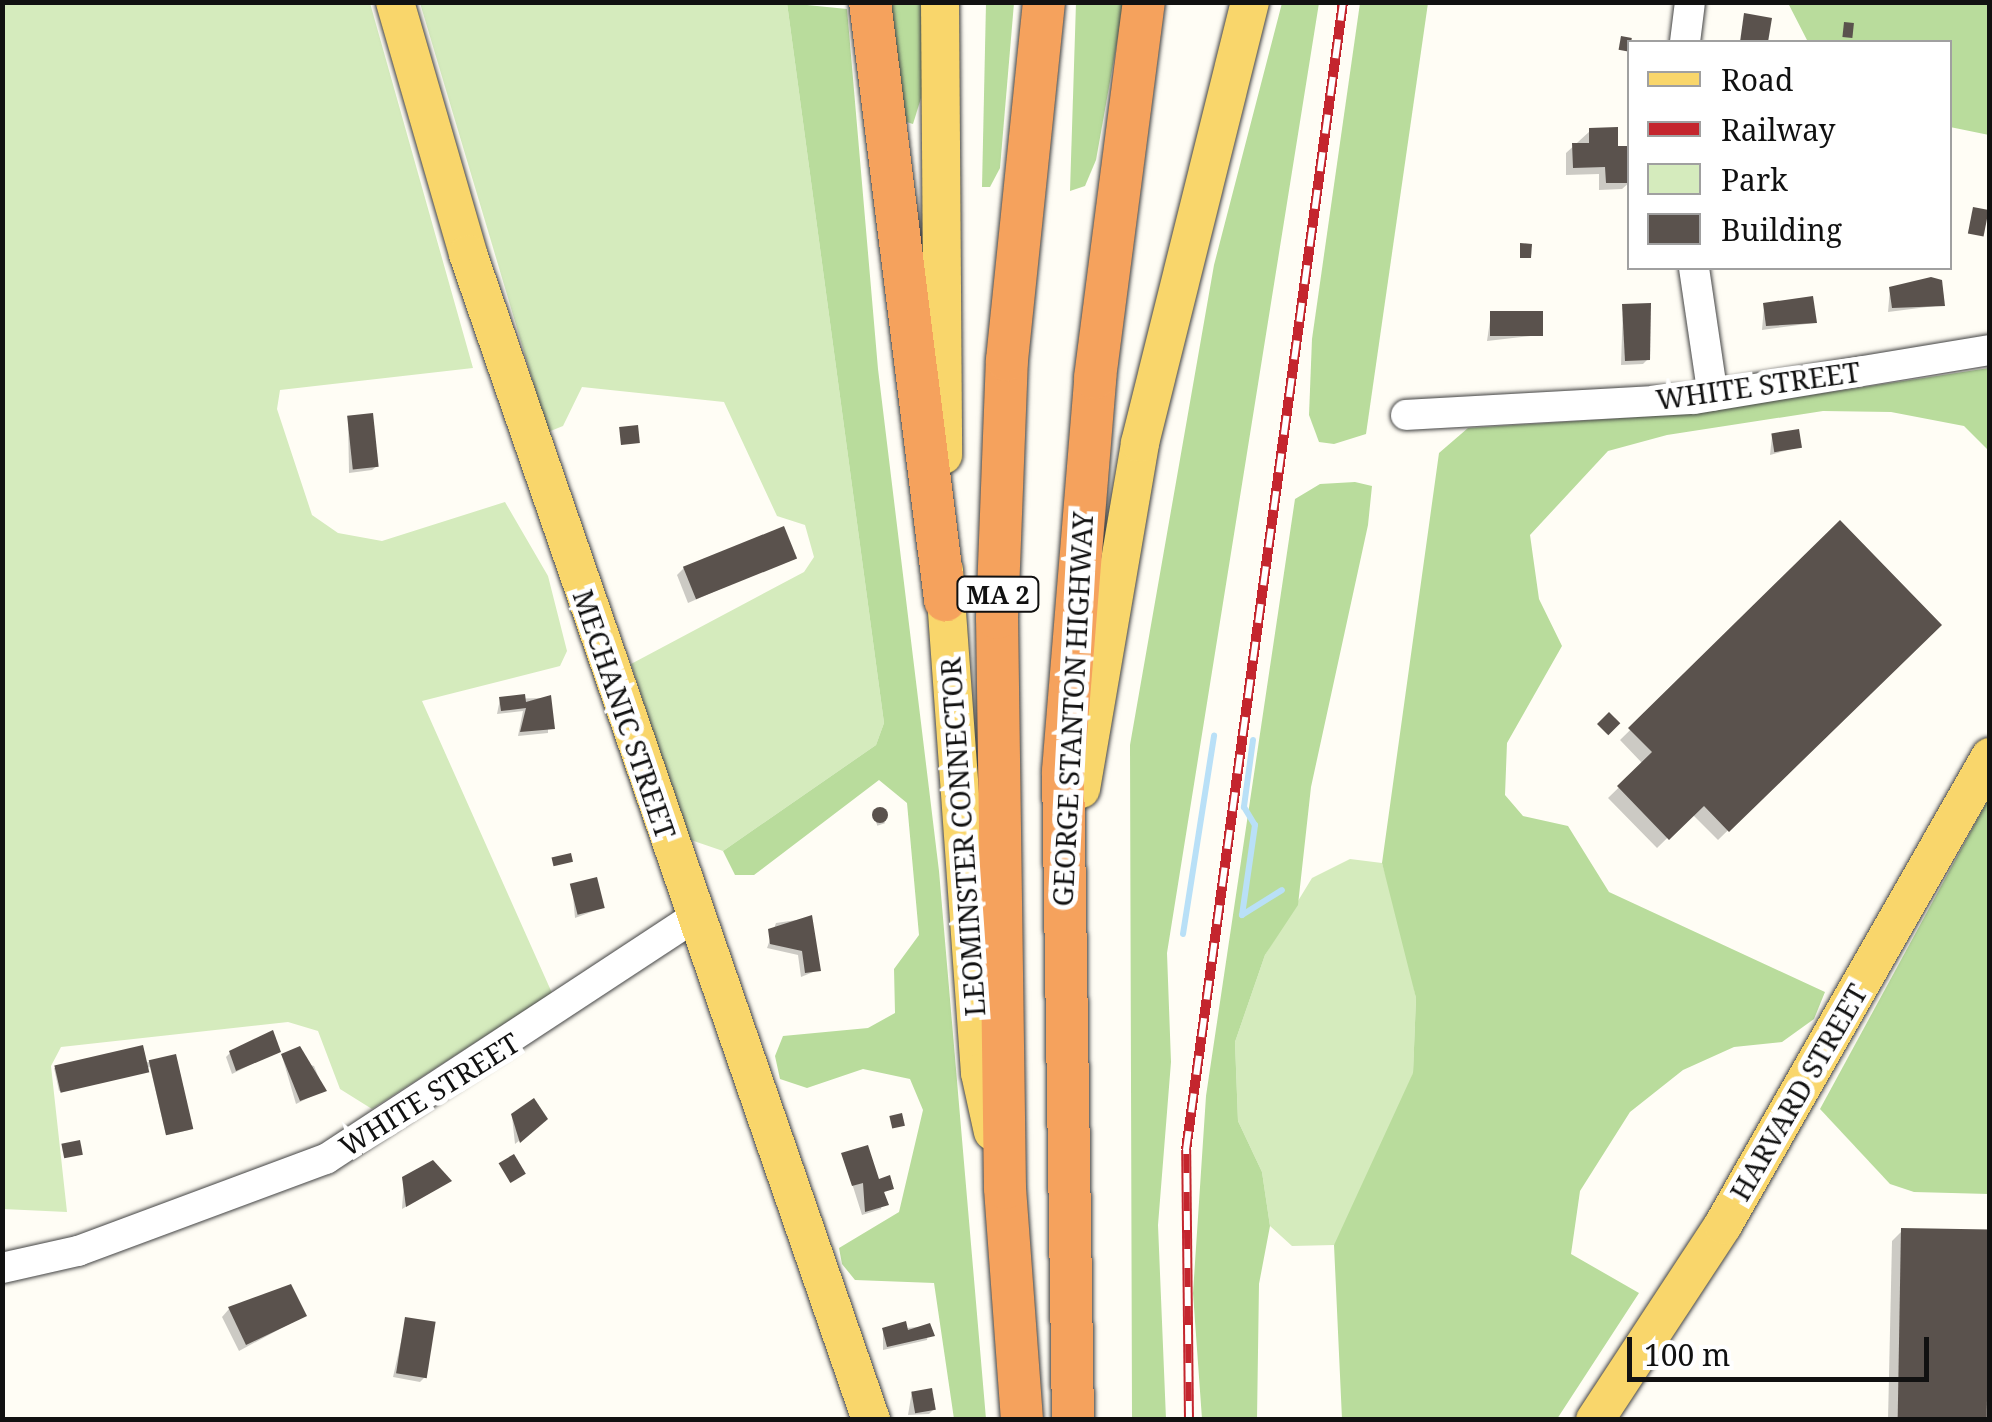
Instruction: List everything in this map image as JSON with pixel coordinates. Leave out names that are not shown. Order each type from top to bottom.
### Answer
[{"type":"highway","points":[[870,2],[944,600]]},
{"type":"highway","name":"MA 2","points":[[1022,1420],[1006,1188],[997,600],[1008,360],[1044,2]]},
{"type":"highway","name":"GEORGE STANTON HIGHWAY","points":[[1072,1420],[1060,965],[1075,586],[1144,2]]},
{"type":"main road","name":"MECHANIC STREET","points":[[395,2],[468,254],[871,1420]]},
{"type":"main road","name":"LEOMINSTER CONNECTOR","points":[[940,2],[944,600],[980,1073],[1006,1188]]},
{"type":"main road","points":[[1060,965],[1124,521],[1250,2]]},
{"type":"main road","name":"HARVARD STREET","points":[[1595,1420],[1723,1225],[1990,757]]},
{"type":"street","points":[[1685,40],[1690,2]]},
{"type":"street","points":[[1694,270],[1714,396]]},
{"type":"street","name":"WHITE STREET","points":[[1406,415],[1714,396],[1990,350]]},
{"type":"street","name":"WHITE STREET","points":[[2,1268],[266,1184],[385,1128],[694,917]]},
{"type":"green space","points":[[2,3],[370,3],[473,368],[280,390],[277,409],[312,515],[338,533],[382,541],[505,502],[548,576],[567,651],[560,666],[422,701],[552,993],[372,1109],[340,1089],[318,1031],[288,1022],[61,1047],[51,1066],[67,1212],[3,1209]]},
{"type":"green space","points":[[420,3],[787,3],[884,723],[876,745],[723,851],[688,839],[631,664],[804,572],[814,557],[805,525],[777,516],[724,402],[582,387],[563,426],[548,432]]},
{"type":"green space","points":[[787,3],[847,9],[878,369],[939,871],[986,1419],[954,1419],[934,1283],[855,1280],[842,1264],[839,1248],[899,1212],[923,1110],[910,1079],[863,1069],[807,1088],[780,1079],[775,1056],[783,1036],[868,1028],[895,1013],[894,969],[919,935],[907,803],[879,780],[754,875],[735,875],[723,851],[876,745],[884,723]]},
{"type":"green space","points":[[881,3],[925,3],[926,82],[913,124],[900,120]]},
{"type":"green space","points":[[986,3],[1014,3],[1000,168],[990,187],[982,187]]},
{"type":"green space","points":[[1076,3],[1124,3],[1096,160],[1085,186],[1070,191]]},
{"type":"green space","points":[[1282,3],[1319,3],[1167,953],[1171,1062],[1158,1225],[1166,1419],[1132,1419],[1130,745],[1214,265]]},
{"type":"green space","points":[[1360,3],[1428,3],[1366,434],[1334,444],[1319,442],[1309,415],[1312,339]]},
{"type":"green space","points":[[1788,3],[1989,3],[1989,135],[1952,127],[1952,40],[1807,40]]},
{"type":"green space","points":[[1989,368],[1989,451],[1964,426],[1891,412],[1823,411],[1667,435],[1608,451],[1530,535],[1539,599],[1562,646],[1507,743],[1505,795],[1523,816],[1568,826],[1609,892],[1825,992],[1814,1019],[1782,1042],[1734,1047],[1683,1070],[1630,1112],[1580,1191],[1571,1254],[1639,1293],[1557,1419],[1342,1419],[1334,1245],[1413,1073],[1416,998],[1382,863],[1439,453],[1468,428],[1685,414]]},
{"type":"green space","points":[[1355,482],[1372,486],[1368,525],[1311,787],[1298,905],[1265,955],[1235,1042],[1238,1121],[1262,1172],[1270,1226],[1259,1284],[1257,1419],[1202,1419],[1193,1293],[1206,1096],[1295,499],[1320,484]]},
{"type":"green space","points":[[1989,798],[1989,1194],[1914,1192],[1890,1184],[1820,1109]]},
{"type":"green space","points":[[1350,859],[1382,863],[1401,927],[1416,998],[1413,1074],[1350,1223],[1334,1245],[1292,1246],[1270,1226],[1262,1172],[1238,1121],[1235,1042],[1265,955],[1312,878]]},
{"type":"building","points":[[1744,13],[1772,18],[1768,40],[1740,40]]},
{"type":"building","points":[[1844,22],[1854,23],[1852,38],[1842,37]]},
{"type":"building","points":[[1621,36],[1632,38],[1627,40],[1627,51],[1619,50]]},
{"type":"building","points":[[1618,127],[1618,146],[1627,146],[1627,183],[1606,183],[1605,167],[1573,168],[1572,143],[1589,143],[1589,128]]},
{"type":"building","points":[[1973,207],[1989,210],[1984,237],[1968,234]]},
{"type":"building","points":[[1520,243],[1532,244],[1531,258],[1520,258]]},
{"type":"building","points":[[1931,277],[1942,280],[1945,306],[1892,308],[1889,287]]},
{"type":"building","points":[[1813,296],[1817,323],[1766,326],[1763,303]]},
{"type":"building","points":[[1651,303],[1650,360],[1625,361],[1622,304]]},
{"type":"building","points":[[1490,311],[1543,311],[1543,336],[1490,336]]},
{"type":"building","points":[[373,413],[379,467],[353,469],[347,416]]},
{"type":"building","points":[[638,425],[640,443],[621,445],[619,427]]},
{"type":"building","points":[[1799,429],[1802,448],[1774,452],[1771,433]]},
{"type":"building","points":[[1840,520],[1942,625],[1729,832],[1704,806],[1669,840],[1617,786],[1652,752],[1628,728]]},
{"type":"building","points":[[784,526],[797,558],[696,599],[683,567]]},
{"type":"building","points":[[525,694],[526,702],[551,695],[555,729],[520,732],[526,708],[501,711],[499,697]]},
{"type":"building","points":[[1609,712],[1620,723],[1608,735],[1597,724]]},
{"type":"building","points":[[880,807],[888,815],[880,823],[872,815]]},
{"type":"building","points":[[571,853],[573,862],[554,866],[552,857]]},
{"type":"building","points":[[597,877],[605,908],[578,915],[570,884]]},
{"type":"building","points":[[812,915],[821,971],[805,973],[802,951],[770,944],[768,929]]},
{"type":"building","points":[[273,1030],[281,1052],[236,1071],[229,1051]]},
{"type":"building","points":[[143,1045],[149,1072],[61,1093],[54,1065]]},
{"type":"building","points":[[300,1046],[327,1091],[300,1101],[281,1054]]},
{"type":"building","points":[[176,1054],[193,1129],[166,1135],[149,1060]]},
{"type":"building","points":[[534,1098],[548,1119],[520,1143],[511,1114]]},
{"type":"building","points":[[902,1113],[905,1126],[892,1129],[889,1116]]},
{"type":"building","points":[[80,1140],[83,1155],[64,1158],[61,1144]]},
{"type":"building","points":[[868,1145],[879,1179],[890,1175],[894,1189],[884,1192],[889,1205],[865,1212],[863,1183],[852,1186],[841,1153]]},
{"type":"building","points":[[514,1154],[526,1174],[510,1183],[499,1163]]},
{"type":"building","points":[[433,1160],[452,1181],[406,1207],[402,1177]]},
{"type":"building","points":[[1901,1228],[1990,1230],[1987,1420],[1898,1420]]},
{"type":"building","points":[[291,1284],[307,1316],[246,1345],[228,1307]]},
{"type":"building","points":[[405,1317],[436,1322],[427,1378],[396,1373]]},
{"type":"building","points":[[906,1321],[908,1330],[930,1323],[935,1336],[887,1347],[882,1328]]},
{"type":"building","points":[[932,1388],[936,1410],[915,1413],[911,1392]]},
{"type":"waterway","points":[[1183,934],[1214,735]]},
{"type":"waterway","points":[[1253,740],[1244,807],[1255,825],[1242,915],[1282,890]]},
{"type":"railway","points":[[1189,1420],[1186,1150],[1343,2]]}]
